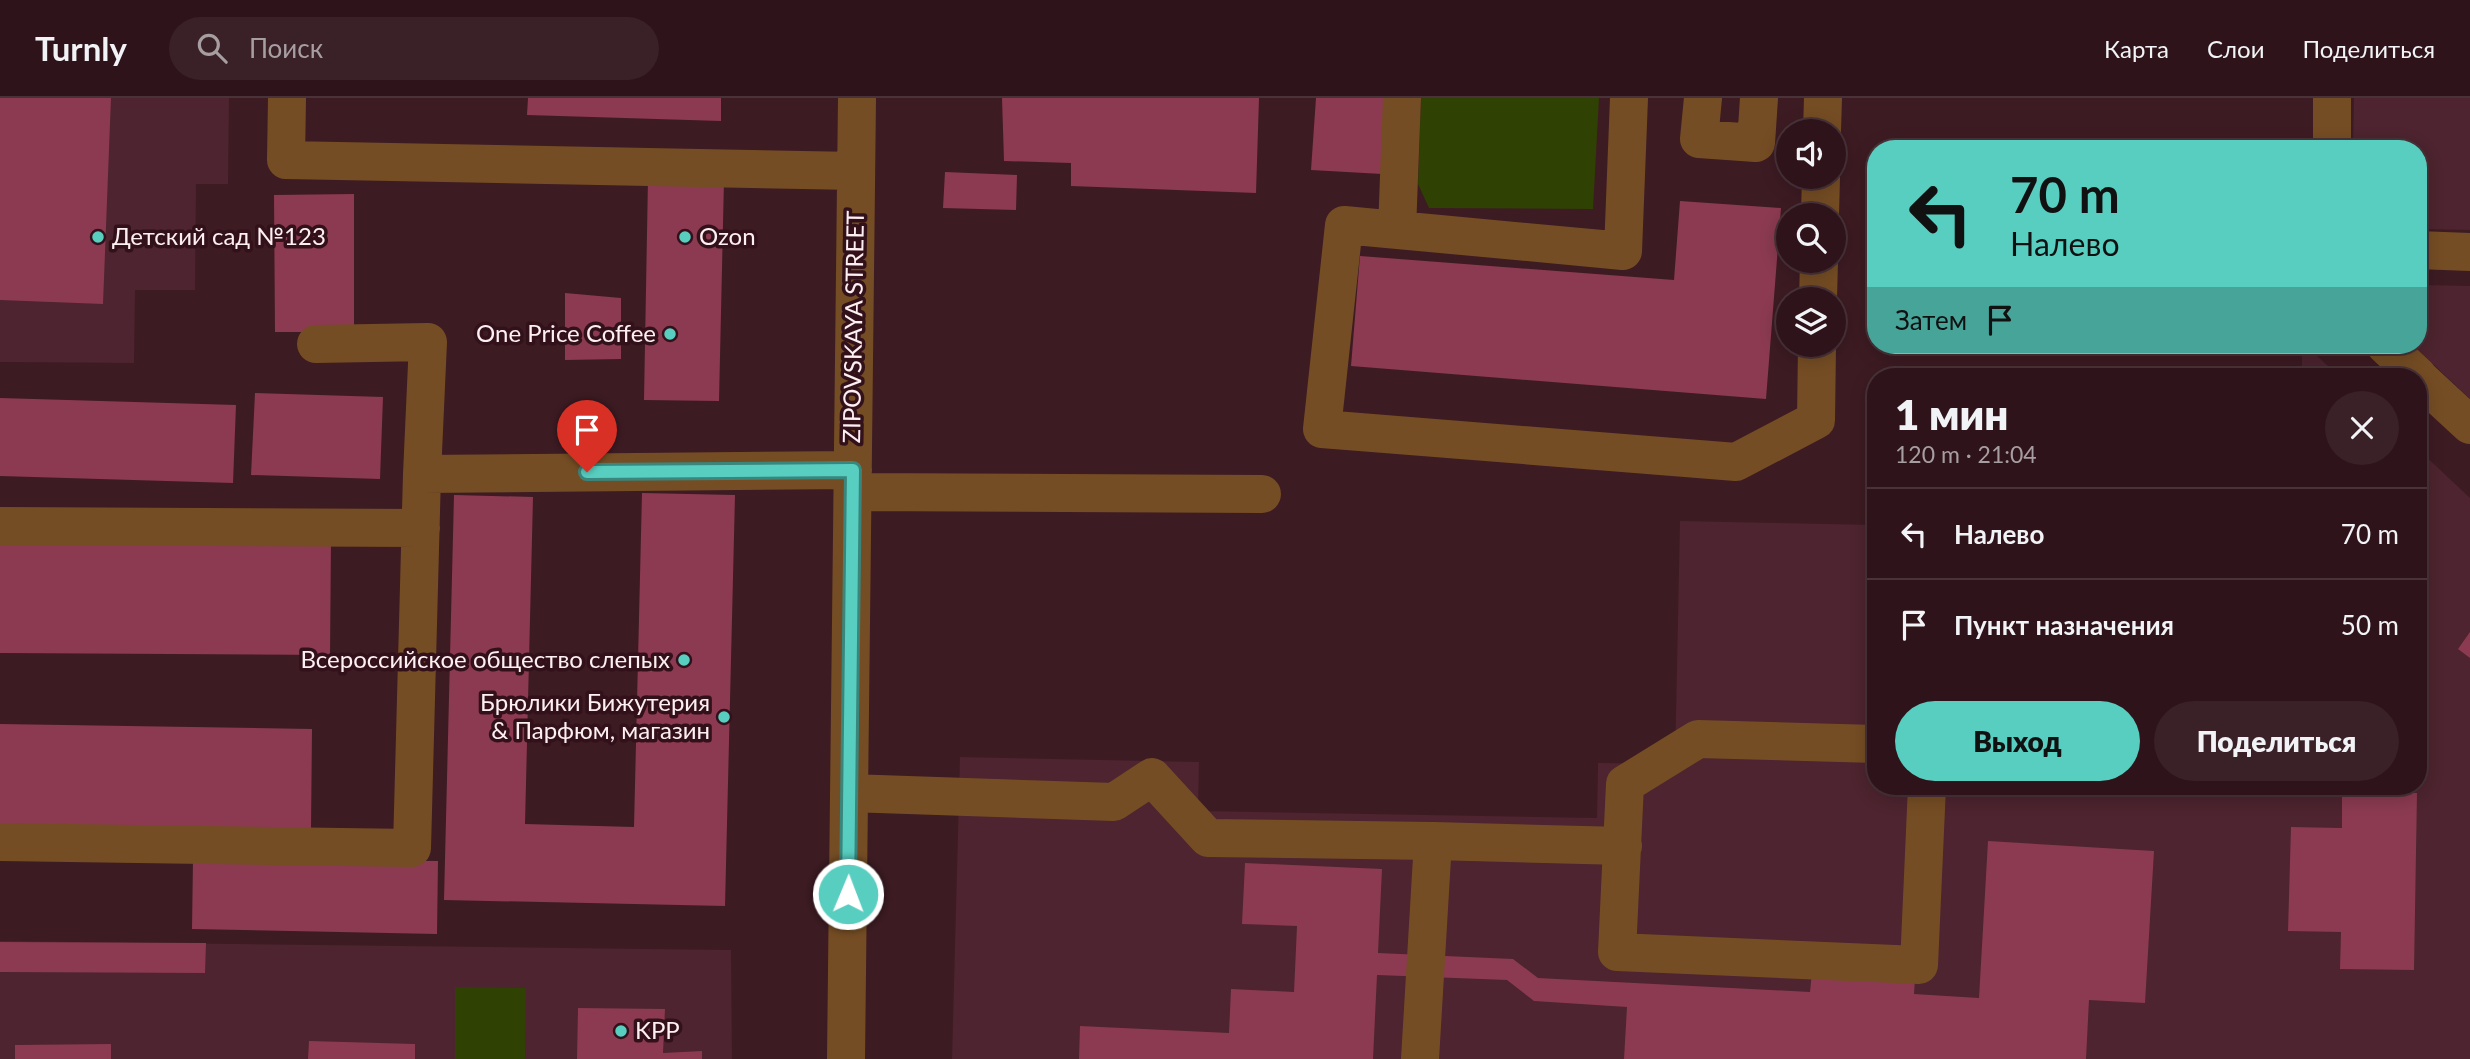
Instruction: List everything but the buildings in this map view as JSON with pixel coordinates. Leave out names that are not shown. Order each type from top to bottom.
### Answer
[{"type":"street","points":[[287,98],[286,160],[856,171]]},
{"type":"street","name":"ZIPOVSKAYA STREET","points":[[846,1059],[857,98]]},
{"type":"street","points":[[1397,230],[1402,98]]},
{"type":"street","points":[[1629,98],[1623,251],[1344,225],[1322,429],[1737,462],[1816,420],[1817,357]]},
{"type":"street","points":[[1703,98],[1699,139],[1756,143],[1759,98]]},
{"type":"street","points":[[1822,119],[1823,98]]},
{"type":"street","points":[[2332,98],[2332,140]]},
{"type":"street","points":[[2427,250],[2470,252]]},
{"type":"street","points":[[0,842],[412,848],[428,342],[316,344]]},
{"type":"street","points":[[2394,354],[2409,368]]},
{"type":"street","points":[[2427,385],[2470,425]]},
{"type":"street","points":[[422,474],[853,481],[1262,494]]},
{"type":"street","points":[[0,526],[421,528]]},
{"type":"street","points":[[1867,744],[1698,739],[1625,784],[1617,951],[1919,965],[1927,795]]},
{"type":"street","points":[[849,793],[1114,802],[1152,776],[1208,838],[1623,846]]},
{"type":"street","points":[[1420,1059],[1433,841]]},
{"type":"shaded area","name":"Детский сад №123","points":[[0,98],[229,98],[228,184],[196,184],[195,290],[135,290],[134,363],[0,362]]},
{"type":"shaded area","points":[[2354,98],[2470,98],[2470,230],[2427,229],[2427,140],[2353,140]]},
{"type":"shaded area","points":[[2427,285],[2470,286],[2470,399],[2422,354],[2427,354]]},
{"type":"shaded area","points":[[2302,354],[2315,354],[2330,368],[2302,368]]},
{"type":"shaded area","points":[[2427,458],[2470,498],[2470,1059],[952,1059],[960,757],[1199,762],[1198,811],[1597,818],[1598,763],[1675,764],[1680,521],[1867,525],[1867,795],[2427,795]]},
{"type":"shaded area","points":[[0,941],[731,950],[732,1059],[0,1059]]},
{"type":"green space","points":[[1421,98],[1599,98],[1593,209],[1429,208],[1418,184]]},
{"type":"green space","points":[[455,987],[526,988],[525,1059],[455,1059]]},
{"type":"place","name":"Детский сад №123","points":[[98,237]]},
{"type":"place","name":"Ozon","points":[[685,237]]},
{"type":"place","name":"One Price Coffee","points":[[670,334]]},
{"type":"place","name":"Всероссийское общество слепых","points":[[684,660]]},
{"type":"place","name":"Брюлики Бижутерия & Парфюм, магазин","points":[[724,717]]},
{"type":"place","name":"KPP","points":[[621,1031]]},
{"type":"route","points":[[587,472],[853,470],[848,894]]}]
